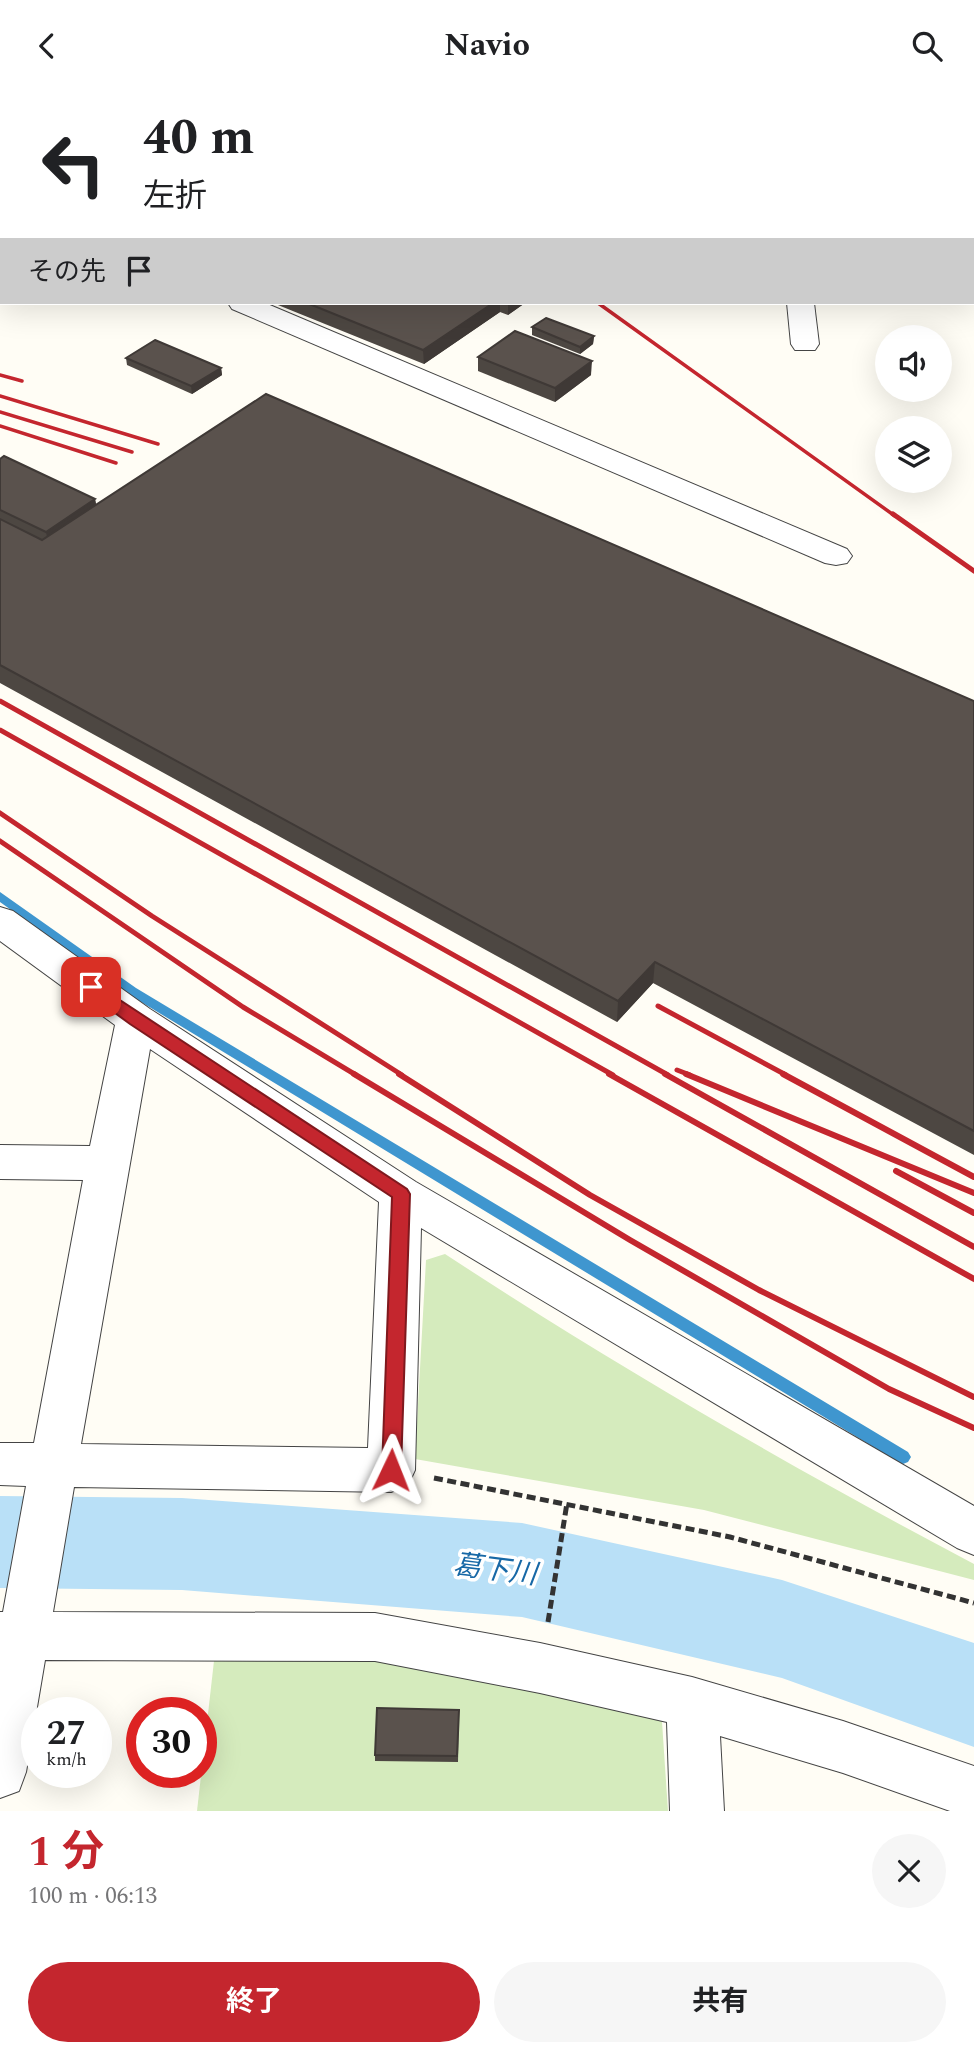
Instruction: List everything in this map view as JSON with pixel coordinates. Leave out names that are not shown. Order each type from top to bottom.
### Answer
[{"type":"street","points":[[247,305],[836,556]]},
{"type":"street","points":[[800,305],[805,344]]},
{"type":"street","points":[[0,921],[136,1020],[401,1194],[974,1532]]},
{"type":"street","points":[[0,1772],[12,1636],[53,1465],[107,1163],[136,1020]]},
{"type":"street","points":[[0,1162],[107,1163]]},
{"type":"street","points":[[0,1464],[391,1470],[401,1194]]},
{"type":"street","points":[[12,1636],[375,1637],[540,1668],[692,1702],[843,1747],[974,1793]]},
{"type":"street","points":[[692,1702],[697,1811]]},
{"type":"path","points":[[391,1470],[730,1537],[974,1603]]},
{"type":"path","points":[[540,1668],[567,1503]]},
{"type":"green space","points":[[445,1254],[706,1415],[974,1564],[974,1580],[704,1510],[415,1459],[426,1260]]},
{"type":"green space","points":[[215,1652],[376,1654],[661,1707],[668,1811],[197,1811],[200,1788],[217,1788],[217,1697],[210,1697]]},
{"type":"building","points":[[312,305],[490,305],[423,350]]},
{"type":"building","points":[[546,318],[594,336],[580,347],[532,327]]},
{"type":"building","points":[[515,331],[592,361],[555,388],[478,357]]},
{"type":"building","points":[[155,340],[221,368],[191,386],[126,358]]},
{"type":"building","points":[[266,394],[974,701],[974,1131],[655,962],[618,1001],[0,665],[0,519],[42,540]]},
{"type":"building","points":[[4,456],[95,499],[46,532],[0,510],[0,459]]},
{"type":"building","points":[[377,1708],[459,1710],[457,1756],[375,1755]]},
{"type":"waterway","points":[[0,896],[132,991],[903,1457]]},
{"type":"waterway","name":"葛下川","points":[[0,1542],[182,1544],[522,1570],[782,1629],[974,1695]]},
{"type":"railway","points":[[601,305],[895,516]]},
{"type":"railway","points":[[0,375],[22,381]]},
{"type":"railway","points":[[0,396],[158,444]]},
{"type":"railway","points":[[0,412],[132,452]]},
{"type":"railway","points":[[0,426],[116,463]]},
{"type":"railway","points":[[893,514],[974,571]]},
{"type":"railway","points":[[0,701],[668,1075]]},
{"type":"railway","points":[[0,730],[613,1075]]},
{"type":"railway","points":[[0,813],[152,916],[402,1075]]},
{"type":"railway","points":[[0,841],[243,1007],[356,1075]]},
{"type":"railway","points":[[658,1006],[786,1075]]},
{"type":"railway","points":[[677,1070],[690,1075]]},
{"type":"railway","points":[[354,1074],[630,1240],[889,1389],[974,1428]]},
{"type":"railway","points":[[399,1074],[590,1195],[759,1290],[974,1397]]},
{"type":"railway","points":[[609,1074],[974,1279]]},
{"type":"railway","points":[[665,1074],[974,1247]]},
{"type":"railway","points":[[686,1074],[974,1193]]},
{"type":"railway","points":[[783,1074],[974,1177]]},
{"type":"railway","points":[[896,1171],[974,1213]]},
{"type":"route","points":[[91,987],[136,1020],[401,1194],[391,1470]]}]
